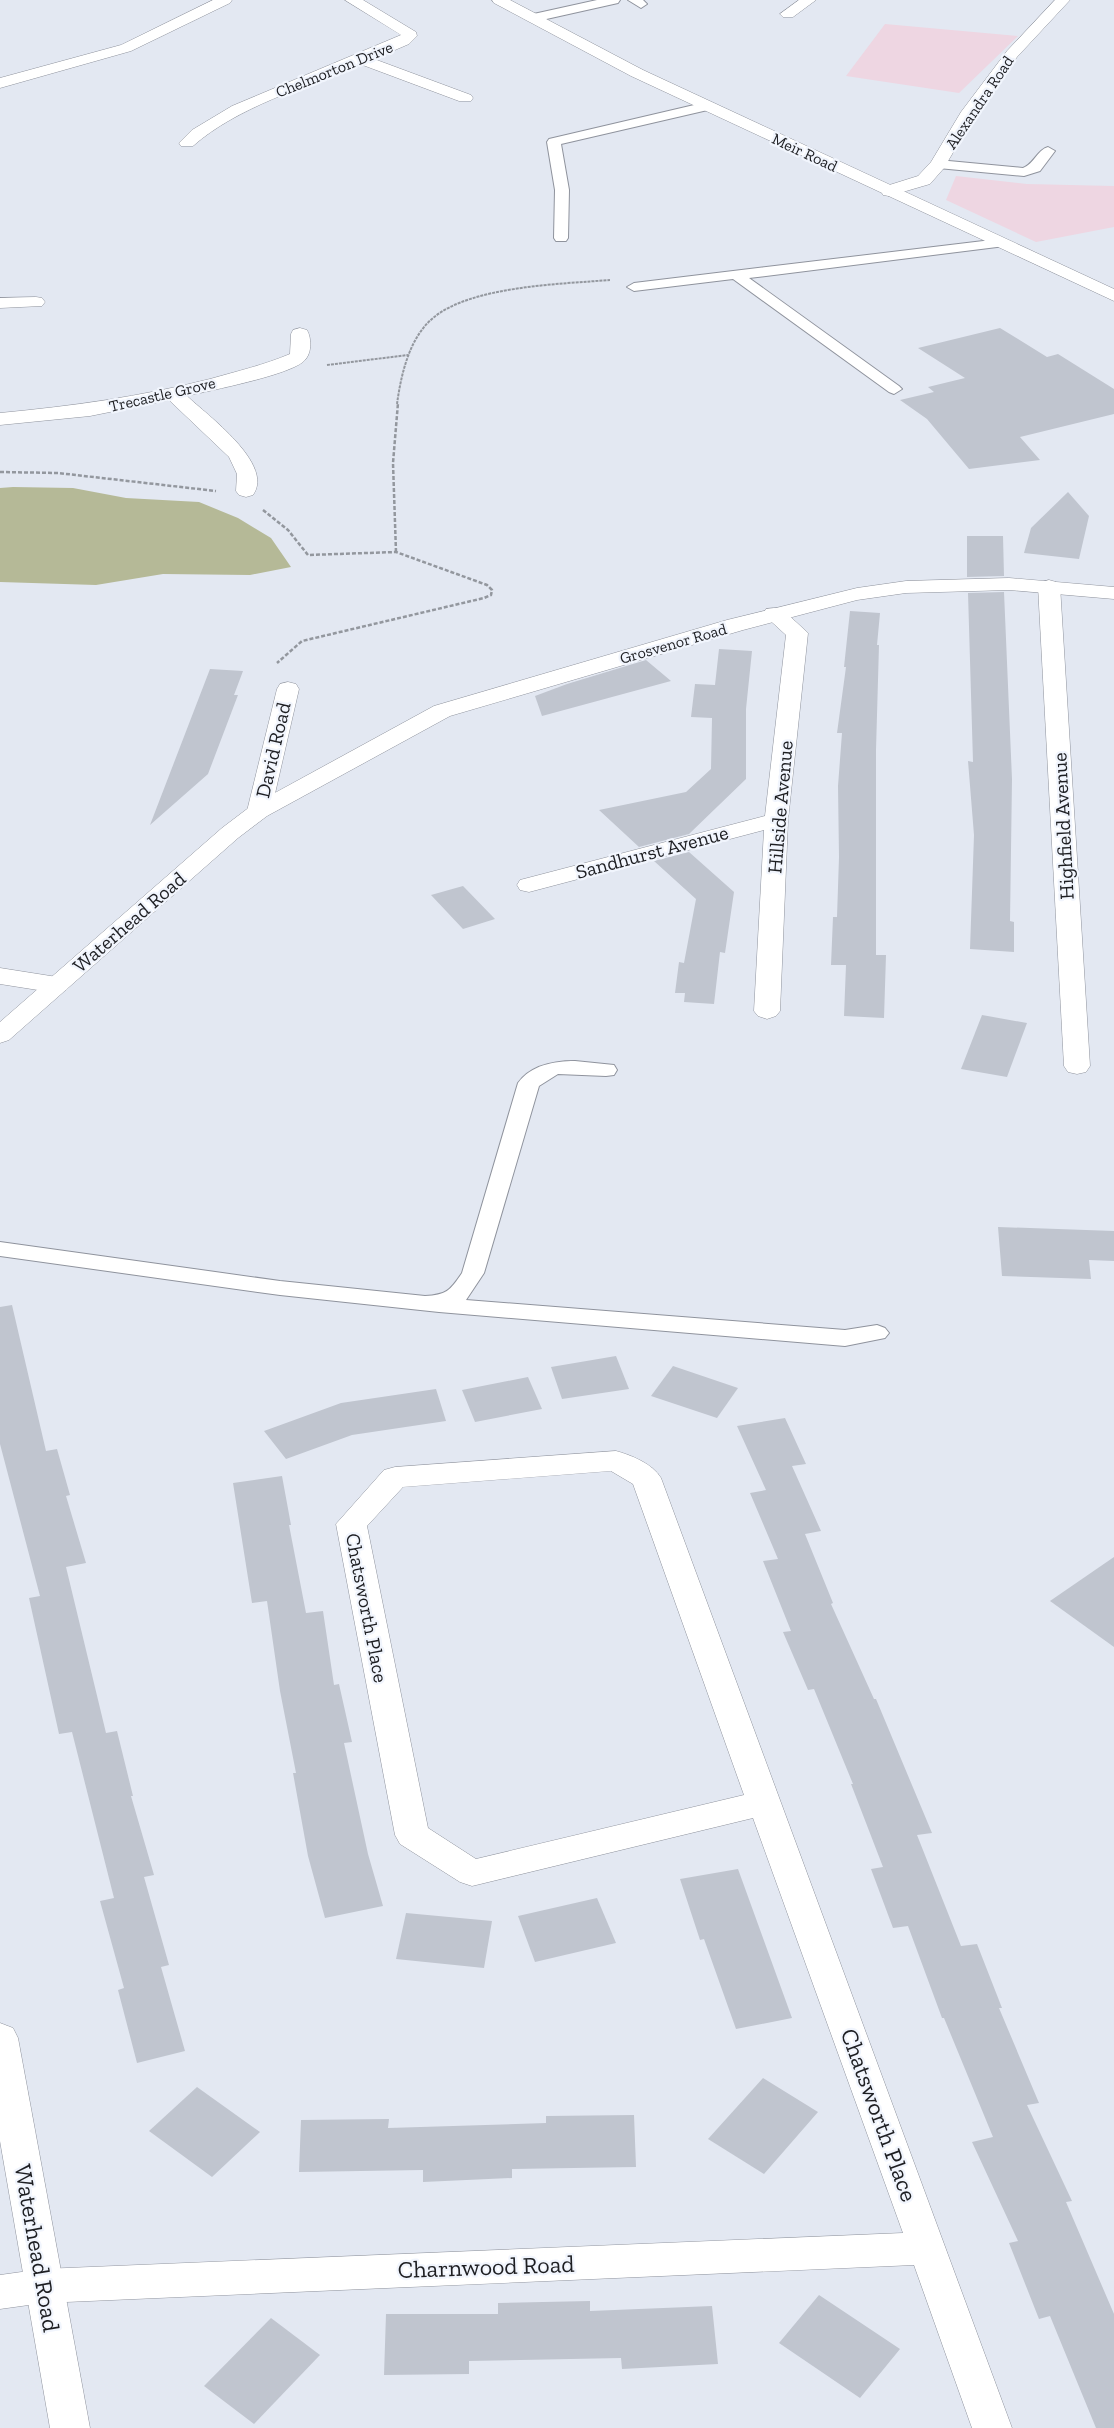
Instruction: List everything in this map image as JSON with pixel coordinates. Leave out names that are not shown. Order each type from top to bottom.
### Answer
[{"type":"street","points":[[0,83],[126,48],[225,0]]},
{"type":"street","name":"Chelmorton Drive","points":[[174,130],[192,138],[238,109],[404,41],[409,36],[408,32],[352,0]]},
{"type":"street","name":"Meir Road","points":[[499,0],[637,73],[1114,296]]},
{"type":"street","name":"Alexandra Road","points":[[889,190],[924,180],[938,164],[969,112],[1012,54],[1063,0]]},
{"type":"street","points":[[360,59],[465,98]]},
{"type":"street","points":[[419,94],[437,88]]},
{"type":"street","points":[[0,303],[36,302]]},
{"type":"street","name":"Trecastle Grove","points":[[0,419],[90,410],[172,394],[273,368],[297,358],[300,352],[300,334]]},
{"type":"street","points":[[172,394],[238,454],[247,474],[246,491]]},
{"type":"street","name":"Grosvenor Road","points":[[259,811],[442,711],[774,614],[857,594],[906,587],[971,584],[1049,586],[1114,592]]},
{"type":"street","name":"Highfield Avenue","points":[[1049,586],[1077,1066]]},
{"type":"street","name":"Hillside Avenue","points":[[767,1011],[776,820],[797,633],[774,614]]},
{"type":"street","name":"David Road","points":[[259,811],[288,689]]},
{"type":"street","name":"Waterhead Road","points":[[0,1034],[259,811]]},
{"type":"street","name":"Sandhurst Avenue","points":[[529,885],[776,820]]},
{"type":"street","points":[[0,976],[57,984]]},
{"type":"street","name":"Chatsworth Place","points":[[762,1803],[472,1873],[412,1835],[350,1524],[395,1477],[616,1461],[646,1478],[762,1803],[928,2248],[992,2428]]},
{"type":"street","name":"Waterhead Road","points":[[0,2038],[70,2428]]},
{"type":"street","name":"Charnwood Road","points":[[0,2292],[43,2286],[928,2248]]},
{"type":"lane","points":[[533,18],[614,0]]},
{"type":"lane","points":[[561,238],[564,198],[561,168],[554,142],[707,106]]},
{"type":"lane","points":[[938,164],[1024,172],[1035,168],[1048,151]]},
{"type":"lane","points":[[634,287],[1000,243]]},
{"type":"lane","points":[[736,275],[894,389]]},
{"type":"lane","points":[[425,1303],[449,1302],[462,1291],[473,1273],[529,1083],[540,1073],[560,1066],[606,1070]]},
{"type":"lane","points":[[0,1249],[280,1288],[425,1303],[846,1338],[876,1333]]},
{"type":"path","points":[[396,552],[393,468],[396,412],[408,355],[416,336],[434,317],[487,296],[516,289],[610,280],[634,287]]},
{"type":"path","points":[[273,368],[304,363],[316,366],[408,355]]},
{"type":"path","points":[[0,472],[58,473],[140,481],[216,490],[225,494]]},
{"type":"path","points":[[260,509],[282,523],[295,536],[308,555],[396,552],[487,585],[492,590],[491,594],[484,598],[302,641],[276,663],[261,689],[288,689]]},
{"type":"shaded area","points":[[885,24],[1018,36],[959,93],[846,76]]},
{"type":"shaded area","points":[[956,176],[1027,184],[1114,186],[1114,227],[1036,242],[946,200]]},
{"type":"green space","points":[[0,488],[73,488],[126,498],[199,502],[238,518],[271,538],[291,567],[250,575],[163,574],[96,585],[0,582]]},
{"type":"building","points":[[1000,328],[1047,357],[1058,354],[1114,389],[1114,414],[1020,437],[1040,460],[969,469],[927,419],[900,400],[934,392],[928,387],[965,378],[918,348]]},
{"type":"building","points":[[1068,492],[1089,516],[1079,559],[1024,553],[1031,528]]},
{"type":"building","points":[[967,536],[1003,536],[1004,576],[967,577]]},
{"type":"building","points":[[1004,592],[1012,779],[1010,921],[1014,922],[1014,952],[970,949],[974,835],[968,761],[973,762],[968,593]]},
{"type":"building","points":[[850,611],[880,613],[877,645],[879,645],[876,750],[876,955],[886,955],[884,1018],[844,1016],[846,965],[831,965],[833,917],[837,917],[839,857],[838,786],[842,733],[837,733],[846,667],[844,667]]},
{"type":"building","points":[[719,649],[752,651],[746,709],[746,779],[689,834],[639,847],[599,810],[686,792],[711,769],[712,718],[691,717],[695,684],[715,685]]},
{"type":"building","points":[[646,660],[671,681],[542,716],[535,696],[567,684]]},
{"type":"building","points":[[210,669],[243,671],[234,695],[238,695],[208,774],[150,825]]},
{"type":"building","points":[[689,852],[734,892],[725,953],[720,952],[714,1004],[684,1002],[685,993],[675,993],[679,962],[684,963],[696,899],[654,861]]},
{"type":"building","points":[[463,886],[495,919],[463,929],[431,895]]},
{"type":"building","points":[[982,1015],[1027,1023],[1007,1077],[961,1069]]},
{"type":"building","points":[[998,1227],[1114,1231],[1114,1261],[1089,1260],[1091,1279],[1002,1276]]},
{"type":"building","points":[[12,1305],[46,1451],[57,1449],[70,1495],[66,1496],[86,1563],[66,1567],[106,1733],[117,1731],[133,1796],[131,1796],[154,1875],[144,1877],[169,1965],[161,1967],[185,2051],[137,2063],[118,1990],[124,1988],[100,1901],[114,1898],[72,1732],[59,1734],[29,1598],[40,1596],[0,1444],[0,1307]]},
{"type":"building","points":[[616,1356],[629,1389],[562,1399],[551,1367]]},
{"type":"building","points":[[673,1366],[738,1388],[717,1418],[651,1396]]},
{"type":"building","points":[[528,1377],[542,1409],[475,1422],[462,1390]]},
{"type":"building","points":[[436,1389],[446,1421],[352,1435],[286,1459],[264,1431],[341,1403]]},
{"type":"building","points":[[785,1418],[806,1464],[792,1466],[821,1531],[805,1534],[833,1603],[831,1604],[874,1699],[876,1699],[932,1833],[917,1835],[961,1946],[977,1944],[1002,2008],[999,2008],[1039,2103],[1027,2105],[1072,2201],[1066,2202],[1114,2314],[1114,2428],[1096,2428],[1050,2316],[1039,2319],[1009,2243],[1018,2241],[972,2142],[993,2137],[944,2018],[942,2018],[908,1926],[893,1928],[871,1869],[883,1867],[851,1784],[853,1784],[814,1689],[808,1690],[783,1632],[791,1631],[763,1561],[778,1559],[750,1493],[766,1490],[737,1426]]},
{"type":"building","points":[[282,1476],[291,1525],[289,1525],[306,1613],[323,1611],[334,1685],[339,1684],[352,1742],[344,1743],[368,1854],[383,1906],[325,1918],[308,1856],[293,1773],[296,1773],[280,1691],[267,1601],[252,1603],[233,1483]]},
{"type":"building","points":[[1114,1557],[1114,1647],[1050,1601]]},
{"type":"building","points":[[738,1869],[792,2018],[736,2029],[704,1939],[700,1940],[680,1879]]},
{"type":"building","points":[[597,1898],[616,1943],[535,1962],[518,1916]]},
{"type":"building","points":[[406,1913],[492,1921],[484,1968],[396,1959]]},
{"type":"building","points":[[763,2078],[818,2112],[764,2174],[708,2139]]},
{"type":"building","points":[[197,2087],[260,2132],[212,2177],[149,2131]]},
{"type":"building","points":[[634,2115],[636,2167],[512,2169],[512,2178],[423,2182],[423,2170],[299,2172],[301,2120],[389,2119],[388,2128],[546,2123],[546,2116]]},
{"type":"building","points":[[819,2295],[900,2349],[860,2398],[779,2343]]},
{"type":"building","points":[[590,2301],[590,2311],[712,2306],[718,2364],[622,2369],[621,2358],[469,2361],[469,2374],[384,2375],[386,2314],[498,2314],[498,2303]]},
{"type":"building","points":[[271,2318],[320,2355],[254,2424],[204,2386]]}]
